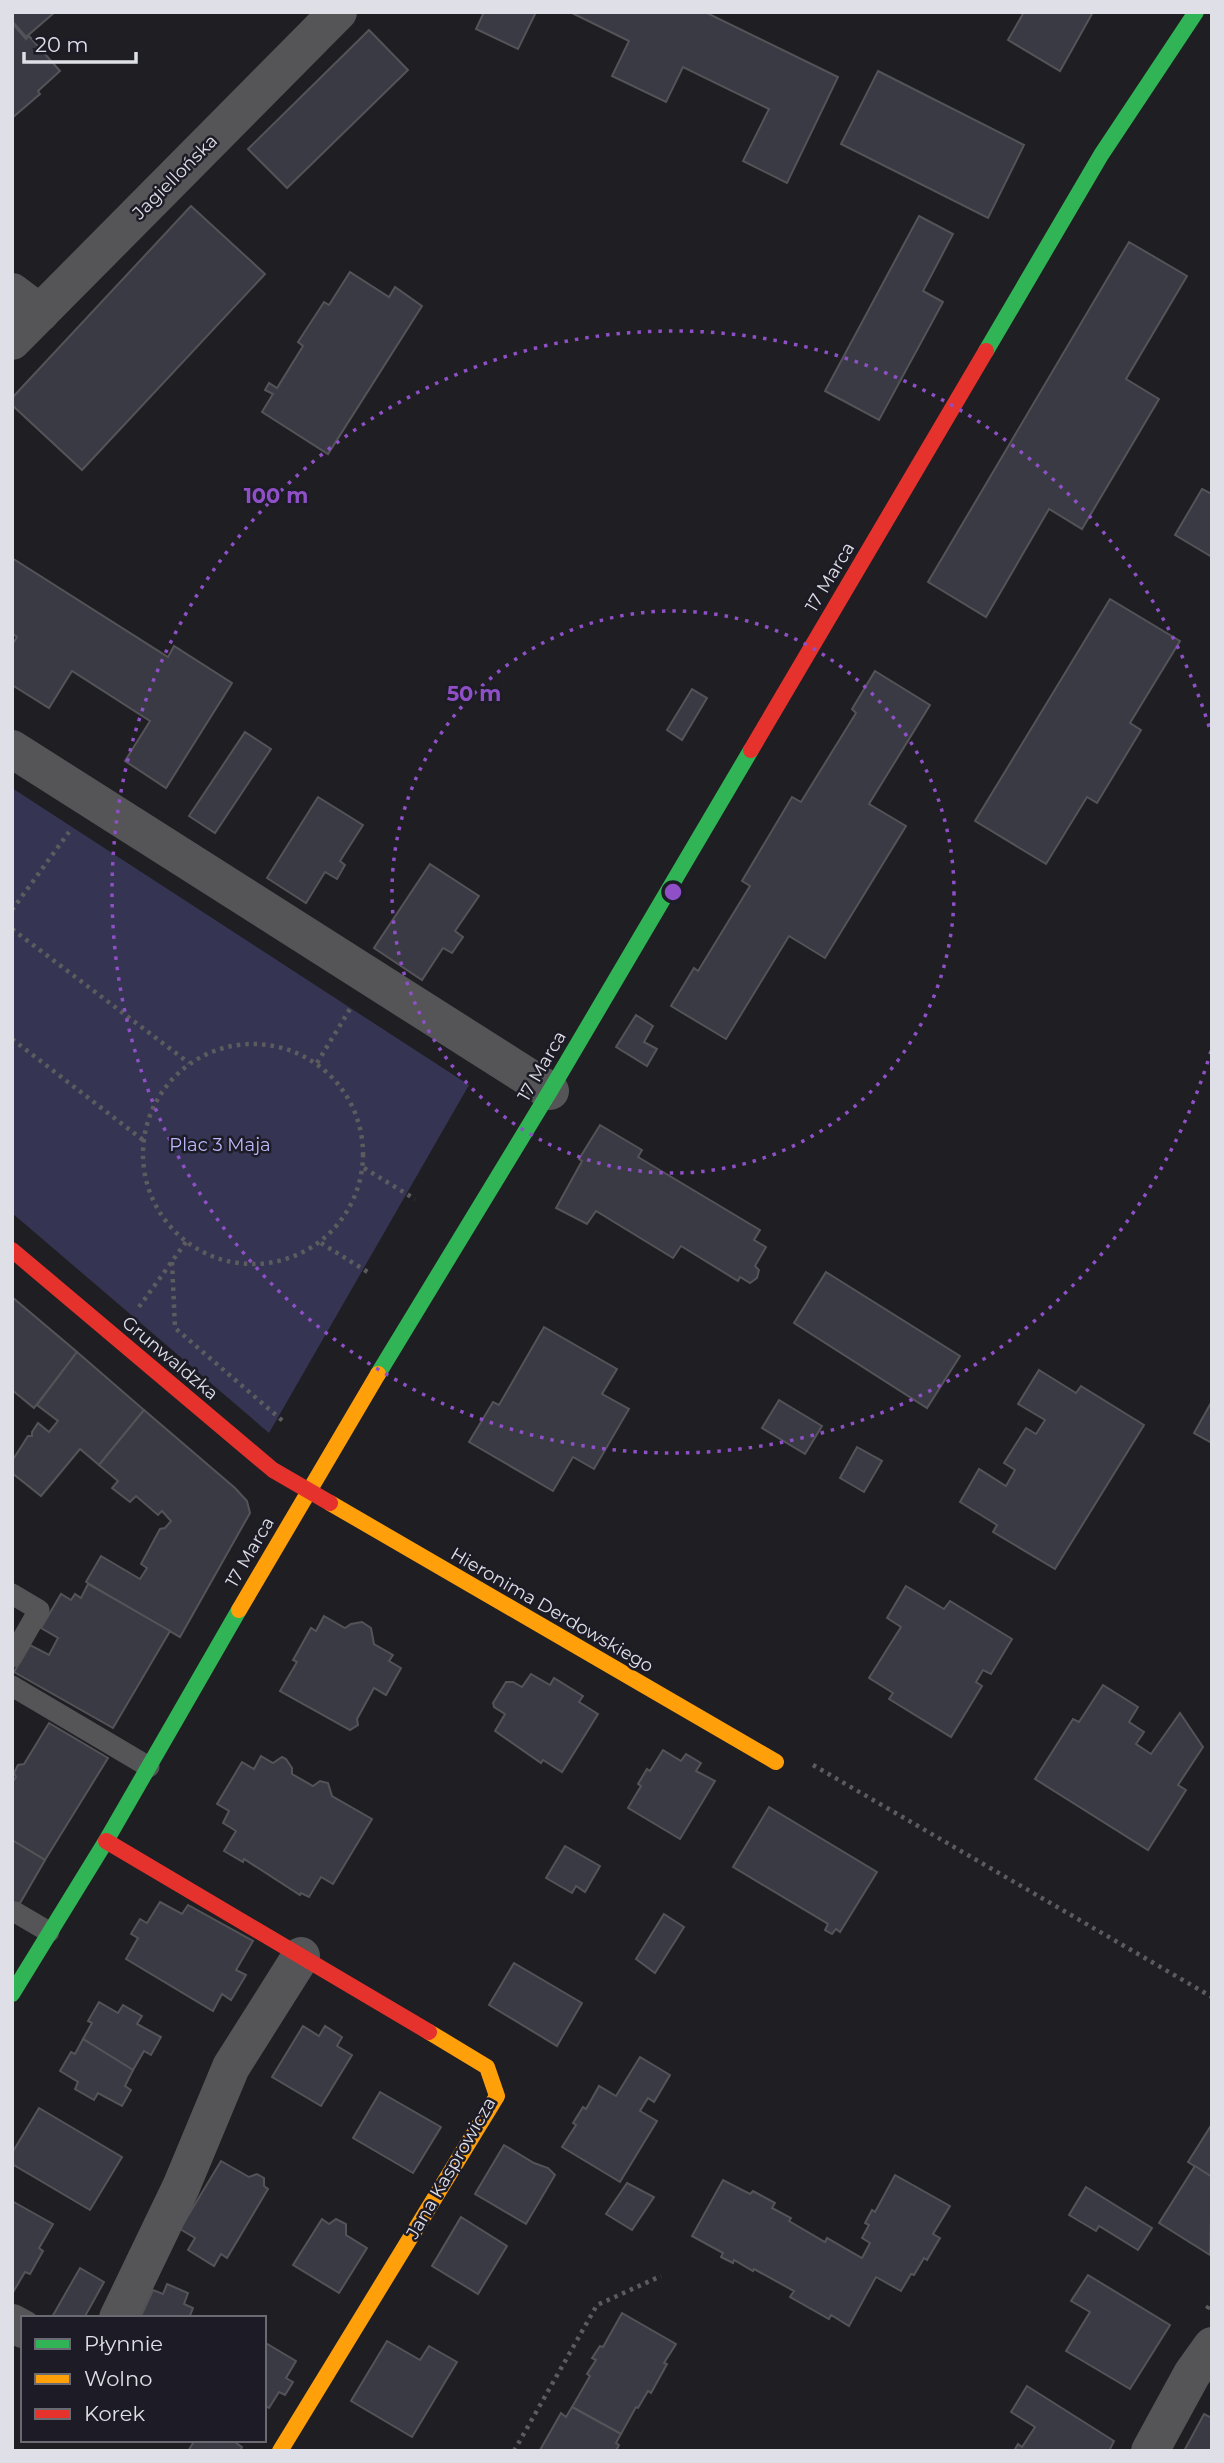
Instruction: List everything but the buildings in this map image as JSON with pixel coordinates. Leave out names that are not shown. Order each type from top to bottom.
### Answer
[{"type":"street","name":"Jagiellońska","points":[[12,341],[26,303],[338,12]]},
{"type":"street","name":"17 Marca","points":[[12,1994],[106,1841],[308,1490],[550,1091],[1101,155],[1196,12]]},
{"type":"street","points":[[12,749],[550,1091]]},
{"type":"street","name":"Grunwaldzka","points":[[12,1250],[265,1464],[308,1490]]},
{"type":"street","name":"Hieronima Derdowskiego","points":[[308,1490],[776,1762]]},
{"type":"street","name":"Jana Kasprowicza","points":[[106,1841],[487,2067],[497,2096],[280,2451]]},
{"type":"street","points":[[119,2316],[181,2187],[231,2067],[301,1956]]},
{"type":"street","points":[[1150,2451],[1192,2374],[1212,2346]]},
{"type":"lane","points":[[12,1594],[39,1611],[12,1657]]},
{"type":"lane","points":[[12,1686],[149,1767]]},
{"type":"lane","points":[[15,1912],[49,1932]]},
{"type":"path","points":[[12,910],[73,827]]},
{"type":"path","points":[[12,929],[189,1063]]},
{"type":"path","points":[[317,1063],[351,1008]]},
{"type":"path","points":[[12,1039],[143,1140]]},
{"type":"path","points":[[253,1043],[286,1048],[317,1063],[345,1092],[362,1128],[364,1168],[352,1205],[321,1243],[289,1260],[253,1266],[218,1260],[186,1242],[165,1222],[151,1197],[143,1169],[143,1140],[151,1111],[167,1084],[189,1063],[219,1048],[253,1043]]},
{"type":"path","points":[[364,1168],[415,1199]]},
{"type":"path","points":[[134,1313],[186,1242]]},
{"type":"path","points":[[321,1243],[371,1275]]},
{"type":"path","points":[[172,1262],[175,1328],[284,1422]]},
{"type":"path","points":[[758,1752],[782,1747],[1212,1997]]},
{"type":"path","points":[[514,2451],[597,2305],[661,2276]]},
{"type":"green space","name":"Plac 3 Maja","points":[[12,788],[469,1085],[269,1433],[12,1213]]},
{"type":"traffic: fast","points":[[986,351],[1101,155],[1196,12]]},
{"type":"traffic: fast","points":[[378,1374],[550,1091],[751,750]]},
{"type":"traffic: fast","points":[[12,1994],[106,1841],[239,1610]]},
{"type":"traffic: slow","points":[[239,1610],[378,1374]]},
{"type":"traffic: slow","points":[[330,1503],[776,1762]]},
{"type":"traffic: slow","points":[[280,2451],[497,2096],[487,2067],[429,2032]]},
{"type":"traffic: jam","points":[[751,750],[986,351]]},
{"type":"traffic: jam","points":[[12,1250],[273,1470],[330,1503]]},
{"type":"traffic: jam","points":[[106,1841],[429,2032]]}]
